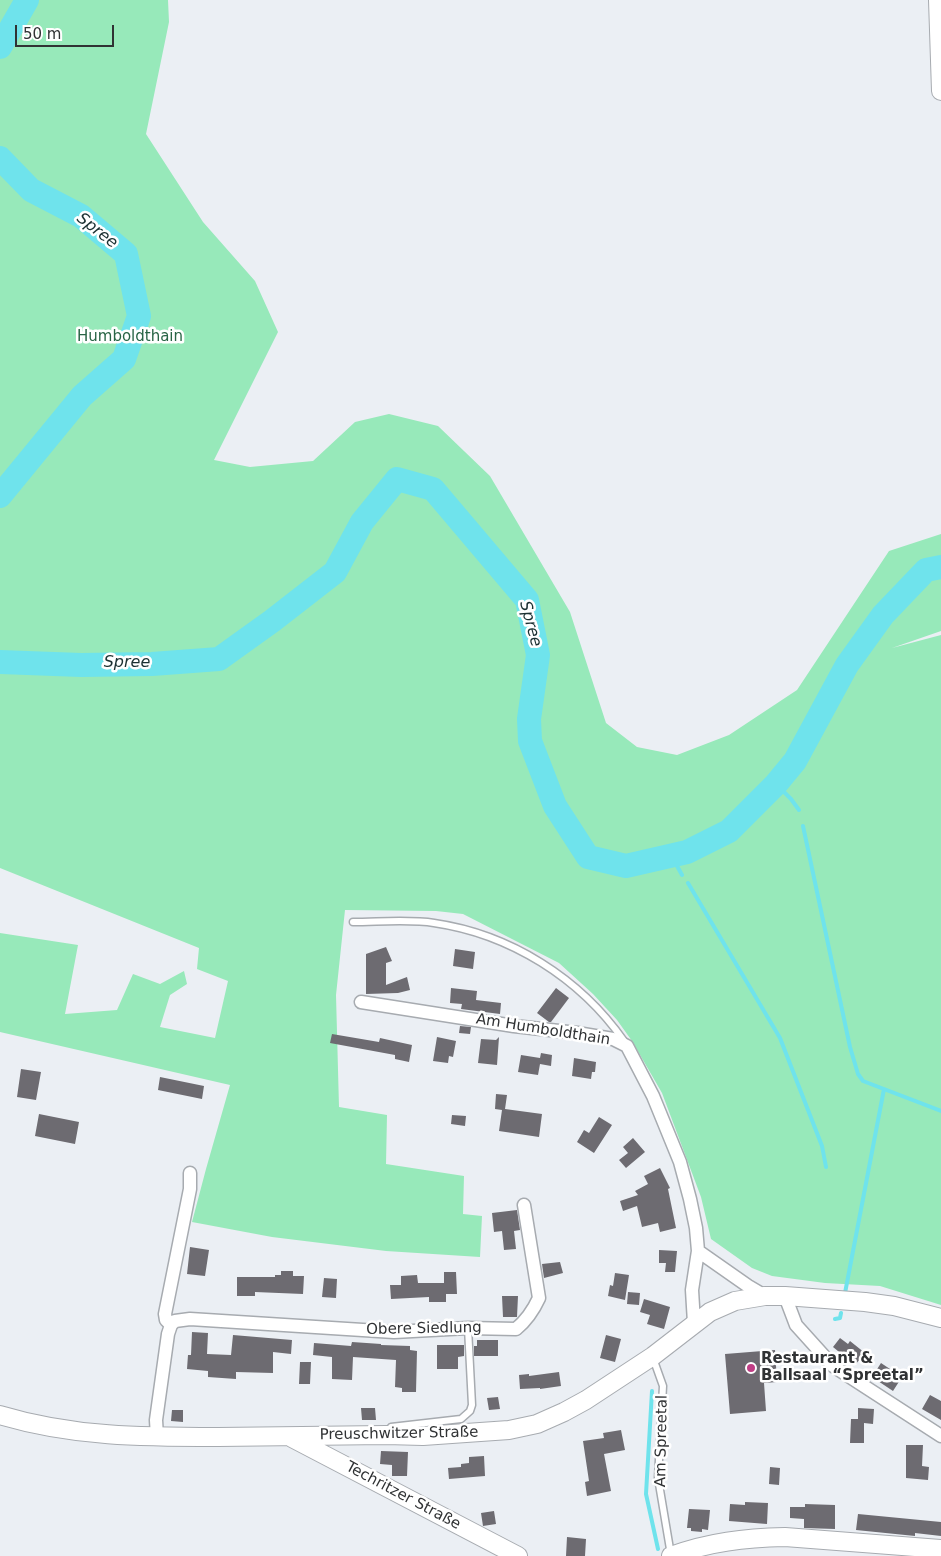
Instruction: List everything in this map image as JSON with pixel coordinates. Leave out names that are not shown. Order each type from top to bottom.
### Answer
[{"type":"street","points":[[938,0],[941,91]]},
{"type":"street","name":"Am Humboldthain","points":[[361,1002],[514,1026],[577,1033],[613,1039],[627,1046],[653,1096],[680,1162],[694,1218],[698,1251],[692,1290],[694,1323]]},
{"type":"street","points":[[157,1437],[156,1420],[171,1324],[166,1320],[165,1314],[190,1189],[190,1173]]},
{"type":"street","name":"Obere Siedlung","points":[[171,1324],[175,1321],[190,1319],[394,1332],[468,1328],[516,1329],[527,1320],[539,1298],[524,1205]]},
{"type":"street","points":[[698,1251],[765,1296]]},
{"type":"street","name":"Preuschwitzer Straße","points":[[0,1415],[29,1424],[85,1434],[157,1437],[423,1436],[509,1430],[537,1424],[586,1400],[652,1356],[694,1323],[722,1306],[735,1301],[765,1296],[785,1296],[865,1302],[894,1306],[941,1318]]},
{"type":"street","points":[[785,1296],[796,1324],[833,1366],[941,1436]]},
{"type":"street","name":"Techritzer Straße","points":[[290,1436],[518,1556]]},
{"type":"street","points":[[671,1556],[712,1543],[785,1537],[941,1549]]},
{"type":"lane","points":[[353,922],[432,922],[480,933],[526,952],[553,970],[584,996],[611,1023],[627,1046]]},
{"type":"lane","points":[[386,1435],[390,1427],[461,1419],[470,1411],[472,1405],[468,1328]]},
{"type":"lane","name":"Am Spreetal","points":[[652,1356],[663,1386],[658,1478],[671,1556]]},
{"type":"green space","name":"Humboldthain","points":[[0,0],[168,0],[169,22],[146,134],[203,222],[255,281],[278,332],[214,460],[250,467],[313,461],[355,422],[389,414],[438,426],[490,476],[570,612],[606,723],[637,747],[677,755],[729,735],[797,690],[889,551],[941,534],[941,631],[892,648],[941,635],[941,1305],[880,1286],[825,1283],[772,1276],[752,1268],[711,1239],[701,1197],[662,1093],[632,1041],[617,1020],[593,994],[559,963],[463,914],[436,911],[345,910],[336,995],[339,1107],[387,1115],[386,1164],[464,1176],[463,1214],[482,1216],[480,1257],[386,1251],[272,1237],[192,1222],[230,1085],[0,1032],[0,933],[78,945],[65,1014],[117,1010],[133,974],[160,984],[184,971],[187,984],[170,995],[160,1027],[215,1038],[228,981],[197,969],[199,948],[0,868]]},
{"type":"building","points":[[386,947],[392,961],[386,963],[386,985],[407,977],[410,990],[398,993],[366,994],[366,954]]},
{"type":"building","points":[[455,949],[475,952],[473,969],[453,966]]},
{"type":"building","points":[[451,988],[477,991],[476,1000],[501,1003],[500,1014],[461,1009],[462,1004],[450,1003]]},
{"type":"building","points":[[556,988],[569,998],[551,1022],[549,1022],[537,1013]]},
{"type":"building","points":[[460,1026],[471,1027],[470,1034],[459,1033]]},
{"type":"building","points":[[332,1034],[379,1042],[380,1038],[412,1045],[409,1062],[395,1059],[395,1055],[330,1043]]},
{"type":"building","points":[[437,1037],[456,1041],[453,1057],[449,1056],[448,1063],[433,1061]]},
{"type":"building","points":[[499,1037],[497,1065],[478,1063],[481,1039],[496,1040]]},
{"type":"building","points":[[541,1053],[552,1055],[551,1066],[540,1064],[538,1075],[518,1072],[521,1055],[540,1058]]},
{"type":"building","points":[[574,1058],[596,1062],[595,1072],[592,1072],[591,1079],[572,1076]]},
{"type":"building","points":[[21,1069],[41,1072],[36,1100],[17,1097]]},
{"type":"building","points":[[160,1077],[204,1086],[202,1099],[158,1090]]},
{"type":"building","points":[[496,1094],[507,1095],[505,1109],[542,1114],[539,1137],[499,1131],[502,1110],[495,1109]]},
{"type":"building","points":[[39,1114],[79,1122],[75,1144],[35,1136]]},
{"type":"building","points":[[452,1115],[466,1116],[465,1126],[451,1124]]},
{"type":"building","points":[[599,1117],[612,1125],[594,1153],[577,1142],[584,1130],[589,1133]]},
{"type":"building","points":[[633,1138],[645,1152],[626,1168],[619,1160],[628,1153],[623,1147]]},
{"type":"building","points":[[660,1168],[670,1188],[668,1189],[676,1228],[660,1232],[658,1223],[642,1227],[637,1206],[623,1211],[620,1201],[638,1195],[635,1191],[648,1184],[644,1176]]},
{"type":"building","points":[[517,1210],[520,1230],[514,1231],[516,1249],[504,1250],[502,1231],[494,1232],[492,1213]]},
{"type":"building","points":[[190,1247],[209,1250],[205,1276],[187,1274]]},
{"type":"building","points":[[659,1250],[677,1251],[675,1272],[665,1272],[666,1263],[659,1263]]},
{"type":"building","points":[[560,1262],[563,1273],[544,1278],[542,1264]]},
{"type":"building","points":[[281,1271],[293,1271],[293,1276],[304,1276],[303,1294],[255,1292],[255,1296],[237,1296],[237,1277],[275,1277],[275,1275],[281,1275]]},
{"type":"building","points":[[444,1272],[456,1272],[457,1294],[446,1294],[446,1302],[429,1302],[429,1297],[391,1299],[390,1285],[401,1285],[401,1276],[417,1275],[418,1283],[444,1283]]},
{"type":"building","points":[[615,1273],[629,1275],[625,1300],[608,1296],[610,1285],[613,1286]]},
{"type":"building","points":[[324,1278],[337,1279],[336,1298],[322,1297]]},
{"type":"building","points":[[628,1292],[640,1293],[639,1305],[627,1304]]},
{"type":"building","points":[[502,1296],[518,1296],[517,1317],[503,1317]]},
{"type":"building","points":[[644,1299],[670,1307],[664,1329],[647,1324],[650,1315],[640,1312]]},
{"type":"building","points":[[192,1332],[208,1333],[207,1354],[231,1355],[233,1335],[292,1340],[291,1354],[273,1352],[273,1373],[236,1372],[236,1379],[208,1377],[208,1371],[187,1369],[188,1355],[191,1355]]},
{"type":"building","points":[[606,1335],[621,1339],[615,1362],[600,1358]]},
{"type":"building","points":[[840,1338],[848,1344],[850,1341],[865,1353],[855,1365],[833,1347]]},
{"type":"building","points":[[477,1340],[498,1340],[498,1356],[474,1356],[474,1346],[477,1346]]},
{"type":"building","points":[[352,1342],[410,1346],[410,1350],[417,1351],[416,1392],[402,1392],[402,1388],[395,1387],[396,1360],[353,1357],[352,1380],[332,1379],[332,1357],[313,1355],[314,1343],[351,1346]]},
{"type":"building","points":[[437,1345],[464,1345],[464,1356],[458,1357],[458,1369],[437,1369]]},
{"type":"building","name":"Restaurant & Ballsaal “Spreetal”","points":[[775,1350],[777,1382],[764,1383],[766,1411],[730,1414],[725,1354]]},
{"type":"building","points":[[300,1362],[311,1362],[310,1384],[299,1384]]},
{"type":"building","points":[[881,1363],[902,1377],[893,1391],[872,1377]]},
{"type":"building","points":[[559,1372],[561,1386],[520,1389],[519,1375],[529,1374],[529,1376]]},
{"type":"building","points":[[930,1395],[941,1401],[941,1420],[922,1409]]},
{"type":"building","points":[[498,1397],[500,1409],[489,1410],[487,1398]]},
{"type":"building","points":[[361,1408],[375,1408],[376,1420],[362,1420]]},
{"type":"building","points":[[858,1408],[874,1409],[873,1424],[864,1423],[864,1443],[850,1443],[851,1419],[858,1419]]},
{"type":"building","points":[[172,1410],[183,1410],[183,1422],[171,1421]]},
{"type":"building","points":[[621,1430],[625,1450],[604,1454],[611,1491],[587,1496],[585,1482],[589,1481],[583,1441],[604,1438],[603,1433]]},
{"type":"building","points":[[906,1445],[923,1445],[922,1466],[929,1467],[928,1480],[906,1478]]},
{"type":"building","points":[[381,1451],[408,1452],[407,1476],[392,1476],[392,1465],[380,1464]]},
{"type":"building","points":[[484,1456],[485,1476],[449,1479],[448,1468],[461,1467],[461,1464],[469,1463],[469,1457]]},
{"type":"building","points":[[770,1467],[780,1468],[779,1485],[769,1484]]},
{"type":"building","points":[[745,1502],[768,1503],[767,1524],[729,1521],[730,1504],[745,1505]]},
{"type":"building","points":[[805,1504],[835,1505],[835,1529],[804,1528],[804,1519],[790,1518],[790,1507],[805,1507]]},
{"type":"building","points":[[689,1509],[710,1510],[708,1530],[702,1529],[702,1532],[691,1531],[691,1528],[687,1528]]},
{"type":"building","points":[[494,1511],[496,1524],[483,1526],[481,1513]]},
{"type":"building","points":[[858,1514],[941,1522],[941,1536],[915,1533],[915,1536],[856,1530]]},
{"type":"building","points":[[567,1537],[586,1539],[585,1556],[566,1556]]},
{"type":"waterway","name":"Spree","points":[[0,47],[27,0]]},
{"type":"waterway","name":"Spree","points":[[0,158],[31,190],[81,216],[126,254],[139,316],[124,359],[82,396],[0,496]]},
{"type":"waterway","name":"Spree","points":[[0,662],[81,665],[152,664],[219,659],[335,572],[362,522],[397,479],[433,489],[527,600],[538,655],[529,719],[530,741],[555,806],[588,857],[626,866],[687,852],[729,831],[776,784],[795,761],[847,665],[883,615],[926,570],[941,567]]},
{"type":"waterway","points":[[776,784],[799,810]]},
{"type":"waterway","points":[[803,826],[850,1047],[858,1074],[863,1081],[941,1111]]},
{"type":"waterway","points":[[671,855],[682,875]]},
{"type":"waterway","points":[[688,883],[780,1038],[822,1146],[826,1167]]},
{"type":"waterway","points":[[845,1293],[884,1089]]},
{"type":"waterway","points":[[835,1319],[840,1318],[841,1313]]},
{"type":"waterway","points":[[652,1391],[646,1494],[658,1549]]},
{"type":"place","name":"Restaurant & Ballsaal “Spreetal”","points":[[751,1368]]}]
